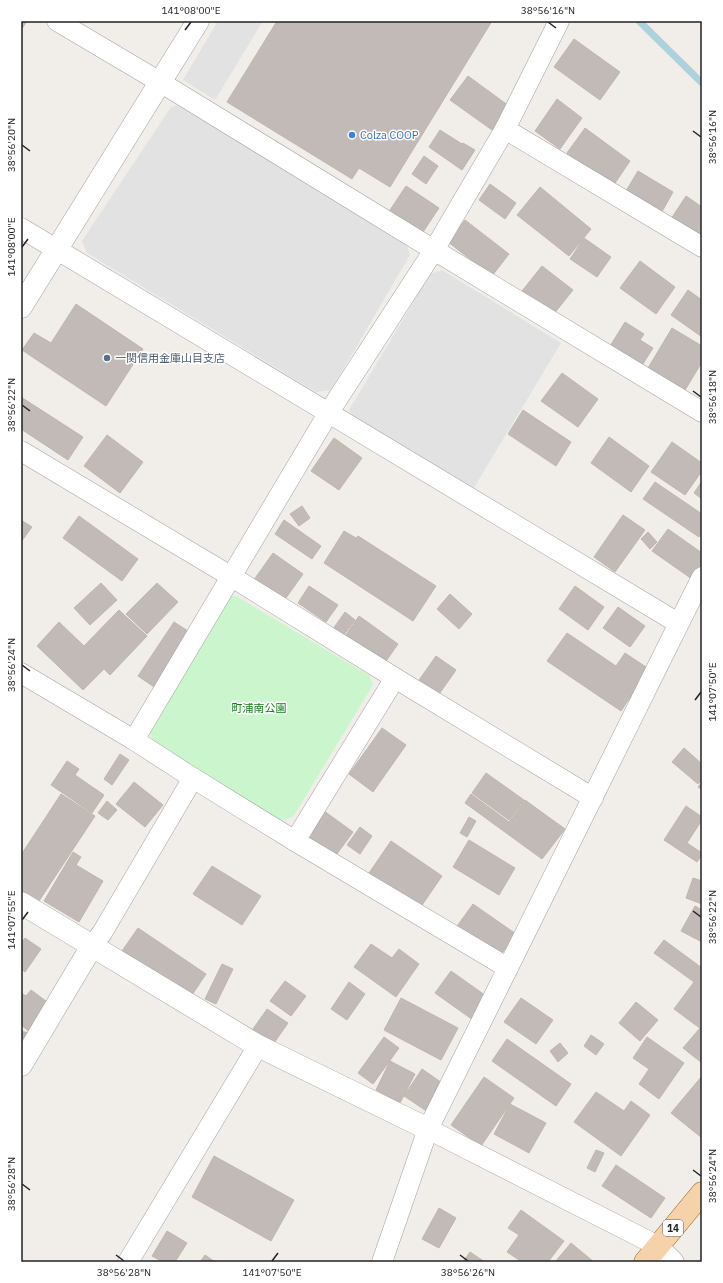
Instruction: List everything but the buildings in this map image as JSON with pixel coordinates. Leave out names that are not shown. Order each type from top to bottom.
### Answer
[{"type":"main road","name":"14","points":[[645,1262],[702,1193]]},
{"type":"street","points":[[57,21],[160,82],[702,412]]},
{"type":"street","points":[[21,307],[198,21]]},
{"type":"street","points":[[134,740],[232,577],[328,412],[434,250],[505,129],[559,21]]},
{"type":"street","points":[[505,129],[702,246]]},
{"type":"street","points":[[21,228],[678,623]]},
{"type":"street","points":[[21,451],[232,577],[593,798]]},
{"type":"street","points":[[382,1262],[428,1129],[702,577]]},
{"type":"street","points":[[21,672],[134,740],[295,841],[508,968]]},
{"type":"street","points":[[295,841],[395,678]]},
{"type":"street","points":[[21,1065],[92,946],[102,933],[193,778]]},
{"type":"street","points":[[21,903],[258,1046],[428,1129],[658,1246],[674,1262]]},
{"type":"street","points":[[128,1262],[258,1046]]},
{"type":"green space","name":"町浦南公園","points":[[226,595],[236,596],[370,676],[373,685],[293,817],[280,821],[153,742],[148,727]]},
{"type":"shaded area","points":[[218,21],[263,21],[215,100],[183,80]]},
{"type":"shaded area","points":[[178,105],[407,245],[410,255],[331,390],[316,392],[87,253],[82,241],[171,107]]},
{"type":"shaded area","points":[[442,270],[561,343],[472,491],[357,421],[349,410],[430,274]]},
{"type":"waterway","points":[[639,21],[702,83]]},
{"type":"place","name":"Colza COOP","points":[[352,135]]},
{"type":"place","name":"一関信用金庫山目支店","points":[[107,358]]}]
